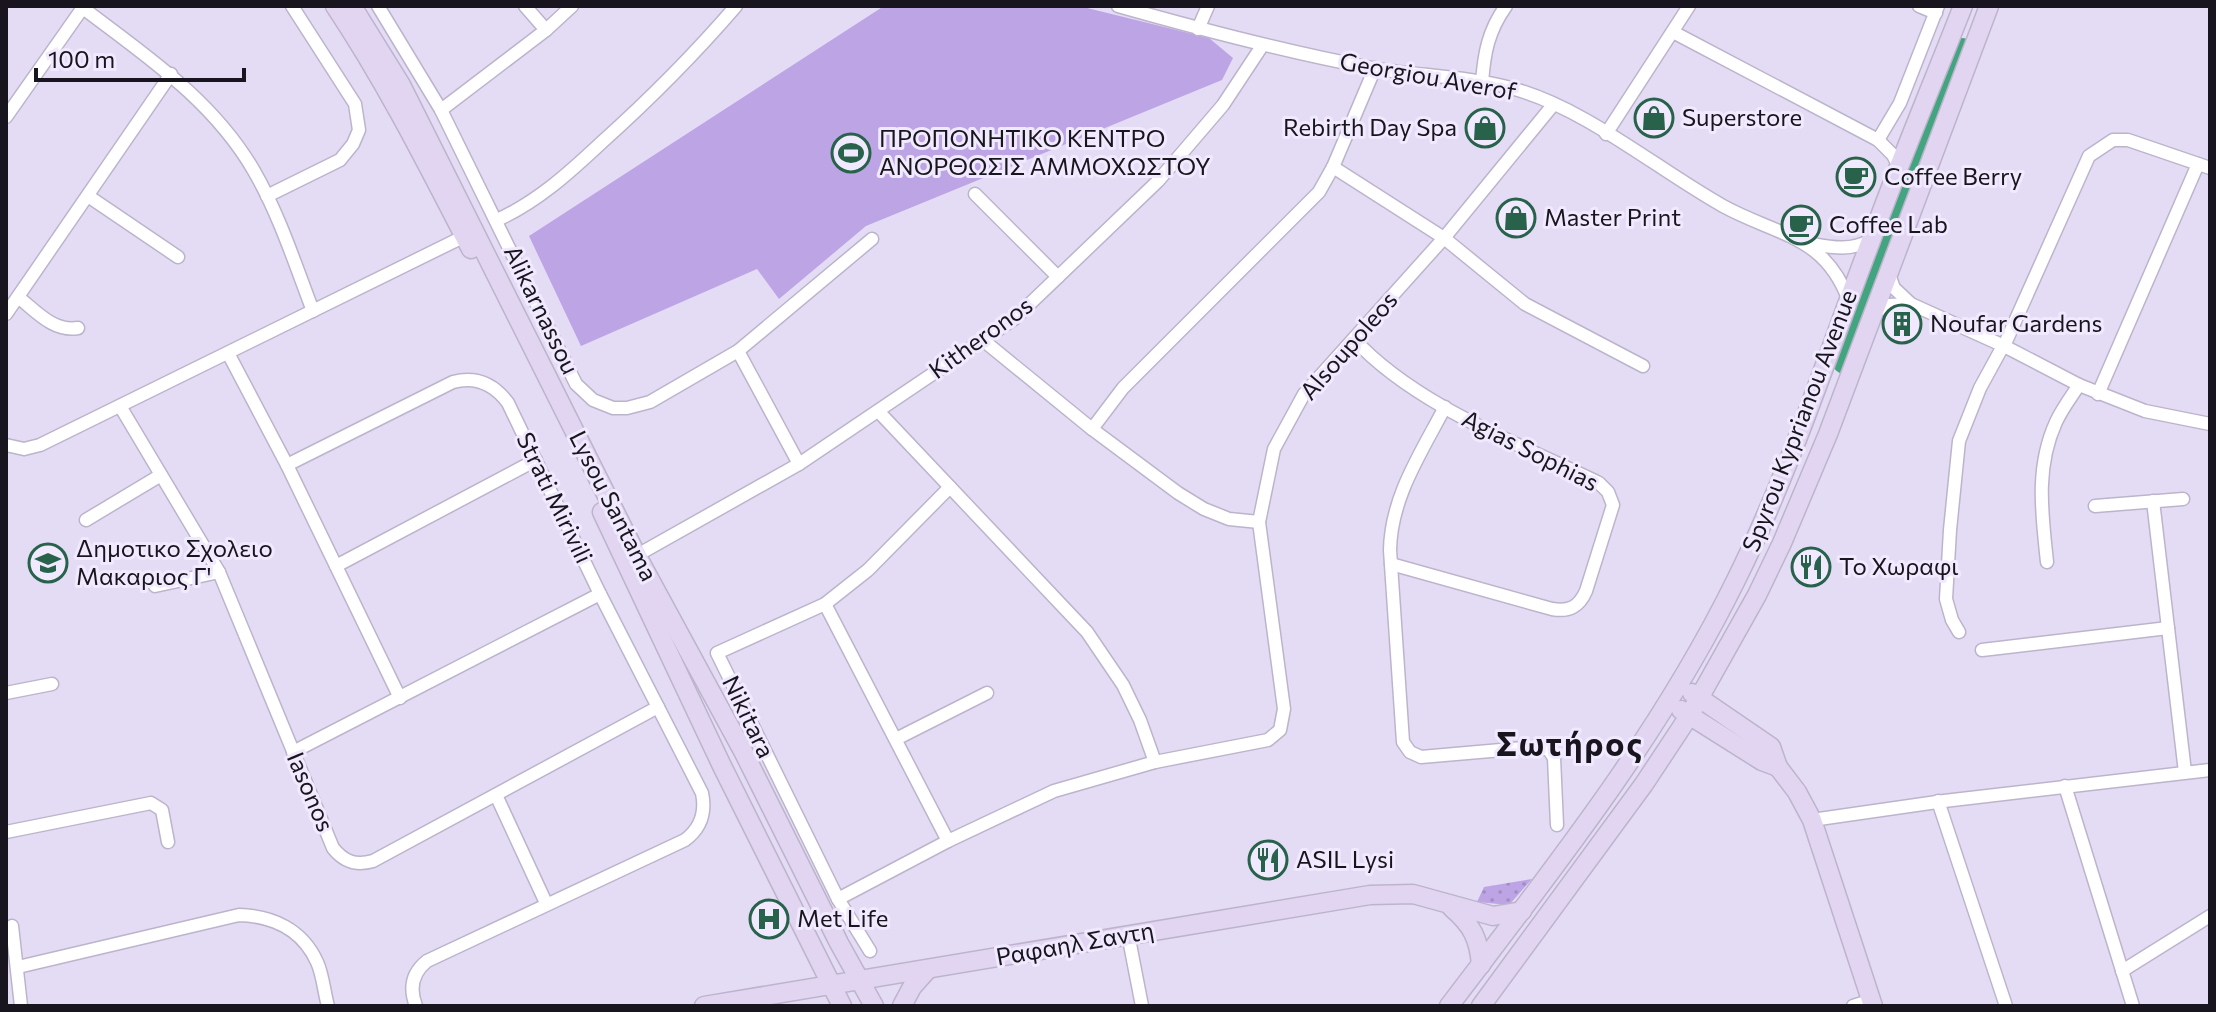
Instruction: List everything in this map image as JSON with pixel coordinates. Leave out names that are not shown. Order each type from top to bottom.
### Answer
[{"type":"main road","name":"Lysou Santama","points":[[335,6],[369,57],[470,234]]},
{"type":"main road","name":"Lysou Santama","points":[[352,6],[401,85],[524,351],[631,559],[744,753],[874,1006]]},
{"type":"main road","name":"Spyrou Kyprianou Avenue","points":[[1449,1006],[1625,772],[1679,685],[1735,583],[1783,480],[1871,240],[1963,6]]},
{"type":"main road","name":"Spyrou Kyprianou Avenue","points":[[1481,1006],[1590,859],[1689,716],[1782,543],[1828,434],[1989,6]]},
{"type":"main road","name":"Lysou Santama","points":[[631,559],[728,780],[842,1006]]},
{"type":"main road","points":[[1679,685],[1771,747],[1778,767],[1797,792],[1812,820],[1872,1003]]},
{"type":"main road","points":[[1668,703],[1762,761],[1778,767]]},
{"type":"main road","name":"Ραφαηλ Σαντη","points":[[704,1006],[1370,895],[1413,894],[1469,912],[1493,916],[1522,911]]},
{"type":"main road","points":[[1447,903],[1473,930],[1479,943],[1481,965]]},
{"type":"main road","points":[[902,1006],[912,987],[928,969]]},
{"type":"street","points":[[267,196],[340,160],[353,144],[359,130],[355,104],[292,6]]},
{"type":"street","name":"Alikarnassou","points":[[378,6],[441,110],[576,384],[600,404],[627,408],[650,402],[738,351],[872,239]]},
{"type":"street","points":[[525,6],[546,30]]},
{"type":"street","points":[[441,110],[546,30],[572,6]]},
{"type":"street","points":[[497,220],[518,211],[544,193],[639,109],[688,62],[736,6]]},
{"type":"street","name":"Georgiou Averof","points":[[1118,6],[1262,46],[1375,68],[1511,88],[1553,105],[1606,134],[1722,205],[1803,242],[1826,258],[1836,270],[1849,301]]},
{"type":"street","points":[[1198,29],[1208,6]]},
{"type":"street","points":[[1482,83],[1486,45],[1506,6]]},
{"type":"street","points":[[1606,134],[1689,6]]},
{"type":"street","points":[[1878,140],[1900,103],[1937,10],[1919,6]]},
{"type":"street","points":[[6,117],[84,7],[171,74],[203,104],[244,155],[267,196],[313,311]]},
{"type":"street","points":[[1673,32],[1878,140],[1893,155],[1899,167]]},
{"type":"street","name":"Kitheronos","points":[[631,559],[799,464],[1014,319],[1158,181],[1223,105],[1262,46]]},
{"type":"street","points":[[1092,429],[1123,388],[1319,192],[1333,167],[1375,68]]},
{"type":"street","points":[[6,314],[171,74]]},
{"type":"street","name":"Alsoupoleos","points":[[1155,762],[1258,743],[1275,736],[1280,730],[1284,723],[1284,709],[1259,522],[1274,449],[1304,394],[1444,238],[1553,105]]},
{"type":"street","points":[[1959,632],[1946,599],[1959,441],[1980,388],[2004,346],[2089,156],[2113,140],[2128,140],[2204,166],[2098,394]]},
{"type":"street","points":[[1333,167],[1444,238],[1525,304],[1643,366]]},
{"type":"street","points":[[975,194],[1058,277]]},
{"type":"street","points":[[88,196],[178,257]]},
{"type":"street","points":[[6,445],[18,449],[29,448],[54,438],[470,234]]},
{"type":"street","name":"Georgiou Averof","points":[[1803,242],[1844,249],[1858,247],[1871,240]]},
{"type":"street","points":[[1888,272],[1894,288],[1911,304],[2004,346],[2098,394],[2145,411],[2210,424]]},
{"type":"street","points":[[18,297],[52,324],[78,328]]},
{"type":"street","points":[[1873,313],[1889,305],[1911,304]]},
{"type":"street","name":"Agias Sophias","points":[[1354,339],[1392,375],[1445,407],[1599,483],[1608,492],[1613,505],[1586,591],[1576,607],[1560,610],[1391,564]]},
{"type":"street","points":[[984,341],[1163,483],[1204,509],[1229,519],[1259,522]]},
{"type":"street","points":[[738,351],[799,464]]},
{"type":"street","points":[[228,353],[287,465],[400,698]]},
{"type":"street","name":"Strati Mirivili","points":[[287,465],[453,382],[466,379],[482,382],[500,393],[508,403],[600,594],[700,785],[704,800],[702,817],[685,840],[546,903]]},
{"type":"street","points":[[2047,562],[2041,499],[2042,471],[2057,419],[2079,385]]},
{"type":"street","name":"Iasonos","points":[[120,406],[219,572],[333,848],[343,859],[355,863],[373,861],[658,707]]},
{"type":"street","points":[[1445,407],[1401,492],[1393,517],[1391,564],[1403,737],[1407,749],[1425,757],[1536,747],[1549,750],[1555,765],[1557,825]]},
{"type":"street","points":[[838,899],[948,841],[1054,791],[1155,762],[1140,720],[1106,657],[1077,621],[879,412]]},
{"type":"street","points":[[336,566],[536,460]]},
{"type":"street","points":[[86,520],[161,475]]},
{"type":"street","name":"Nikitara","points":[[870,951],[838,899],[717,653],[825,604],[868,570],[950,487]]},
{"type":"street","points":[[2095,506],[2183,499]]},
{"type":"street","points":[[2153,501],[2185,772]]},
{"type":"street","points":[[155,586],[219,572]]},
{"type":"street","points":[[293,752],[600,594]]},
{"type":"street","points":[[825,604],[948,841]]},
{"type":"street","points":[[1982,650],[2168,628]]},
{"type":"street","points":[[6,693],[52,684]]},
{"type":"street","points":[[896,739],[987,693]]},
{"type":"street","points":[[1812,820],[1938,801],[2210,770]]},
{"type":"street","points":[[2065,786],[2133,1006]]},
{"type":"street","points":[[416,1006],[413,983],[418,969],[427,961],[546,903],[496,795]]},
{"type":"street","points":[[1938,801],[2006,1006]]},
{"type":"street","points":[[6,832],[151,803],[162,810],[168,842]]},
{"type":"street","points":[[18,967],[239,915],[262,916],[295,932],[317,962],[328,1006]]},
{"type":"street","points":[[2122,971],[2210,916]]},
{"type":"street","points":[[12,926],[21,1006]]},
{"type":"street","points":[[1128,934],[1142,1006]]},
{"type":"street","points":[[1853,1006],[1872,1003]]},
{"type":"shaded area","name":"ΠΡΟΠΟΝΗΤΙΚΟ ΚΕΝΤΡΟ ΑΝΟΡΘΩΣΙΣ ΑΜΜΟΧΩΣΤΟΥ","points":[[884,6],[1079,6],[1209,38],[1233,58],[1222,80],[866,226],[779,299],[757,269],[581,346],[529,236]]},
{"type":"shaded area","points":[[1532,879],[1509,905],[1477,902],[1484,887]]},
{"type":"waterway","points":[[1845,361],[1962,51]]},
{"type":"place","name":"Superstore","points":[[1654,118]]},
{"type":"place","name":"Rebirth Day Spa","points":[[1485,128]]},
{"type":"place","name":"ΠΡΟΠΟΝΗΤΙΚΟ ΚΕΝΤΡΟ ΑΝΟΡΘΩΣΙΣ ΑΜΜΟΧΩΣΤΟΥ","points":[[851,153]]},
{"type":"place","name":"Coffee Berry","points":[[1856,177]]},
{"type":"place","name":"Master Print","points":[[1516,218]]},
{"type":"place","name":"Coffee Lab","points":[[1801,225]]},
{"type":"place","name":"Noufar Gardens","points":[[1902,324]]},
{"type":"place","name":"Δημοτικο Σχολειο Μακαριος Γ'","points":[[48,563]]},
{"type":"place","name":"Το Χωραφι","points":[[1811,567]]},
{"type":"place","name":"ASIL Lysi","points":[[1268,860]]},
{"type":"place","name":"Met Life","points":[[769,919]]},
{"type":"district","name":"Σωτήρος","points":[[1570,745]]}]
